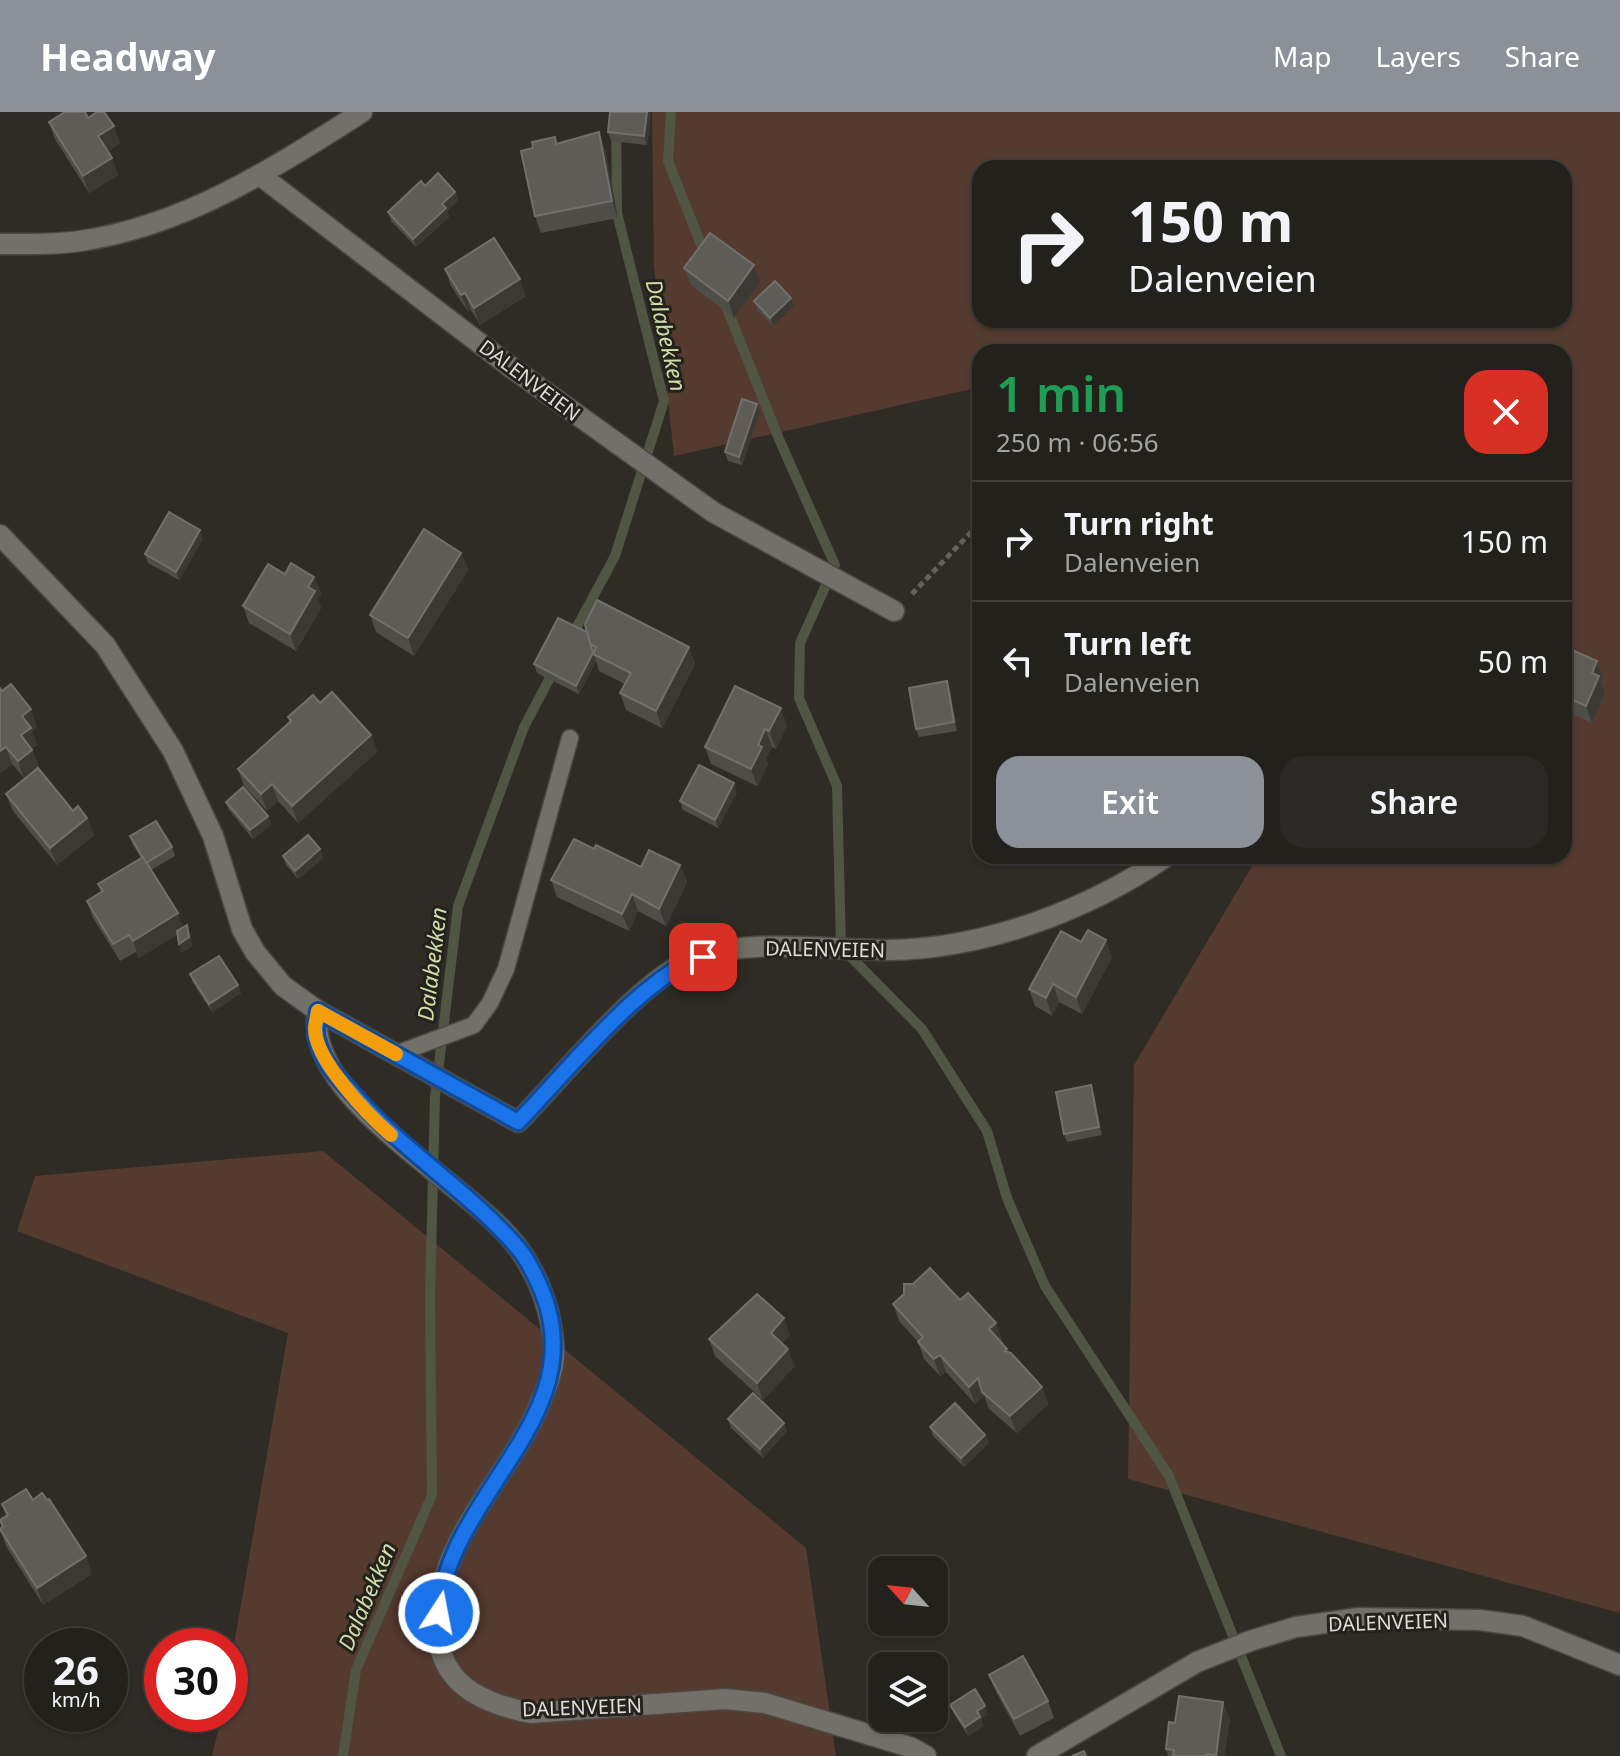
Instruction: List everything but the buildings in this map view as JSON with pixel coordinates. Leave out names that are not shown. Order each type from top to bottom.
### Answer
[{"type":"street","points":[[0,244],[77,242],[121,234],[171,218],[261,176],[362,112]]},
{"type":"street","name":"DALENVEIEN","points":[[261,176],[512,368],[713,512],[894,611]]},
{"type":"street","name":"DALENVEIEN","points":[[0,535],[52,585],[105,645],[190,782],[213,836],[242,929],[255,952],[283,986],[318,1011],[518,1122],[642,994],[687,961],[754,948],[893,950],[982,940],[1059,913],[1152,864]]},
{"type":"street","name":"DALENVEIEN","points":[[318,1011],[317,1040],[334,1073],[386,1131],[520,1250],[551,1317],[554,1358],[532,1425],[469,1523],[453,1555],[440,1597],[437,1630],[441,1657],[453,1676],[473,1695],[503,1708],[531,1713],[725,1699],[765,1703],[910,1747],[926,1756]]},
{"type":"street","name":"DALENVEIEN","points":[[1037,1756],[1197,1662],[1296,1627],[1359,1618],[1480,1620],[1523,1626],[1620,1665]]},
{"type":"lane","points":[[396,1054],[474,1025],[490,1003],[506,969],[570,738]]},
{"type":"path","points":[[894,611],[972,531]]},
{"type":"shaded area","points":[[652,112],[1620,112],[1620,1613],[1128,1479],[1134,1065],[1253,864],[1572,864],[1572,344],[972,344],[972,389],[674,456],[654,266]]},
{"type":"shaded area","points":[[323,1151],[806,1548],[836,1756],[212,1756],[218,1732],[248,1732],[248,1628],[237,1628],[288,1333],[17,1231],[35,1176]]},
{"type":"waterway","name":"Dalabekken","points":[[572,636],[615,556],[664,401],[617,213],[616,112]]},
{"type":"waterway","points":[[671,112],[668,161],[706,257]]},
{"type":"waterway","points":[[724,301],[779,439],[835,565],[800,643],[799,698],[837,786],[841,947],[922,1029],[987,1131],[1007,1198],[1045,1286],[1169,1476],[1281,1756]]},
{"type":"waterway","name":"Dalabekken","points":[[343,1756],[356,1670],[432,1495],[430,1297],[435,1097],[458,906],[524,727],[555,668]]},
{"type":"slow traffic","points":[[391,1135],[334,1073],[320,1050],[315,1030],[318,1011],[396,1054]]},
{"type":"route","points":[[439,1613],[440,1597],[453,1555],[469,1523],[532,1425],[554,1358],[551,1317],[541,1288],[520,1250],[386,1131],[334,1073],[320,1050],[315,1030],[318,1011],[518,1122],[642,994],[687,961],[703,957]]}]
